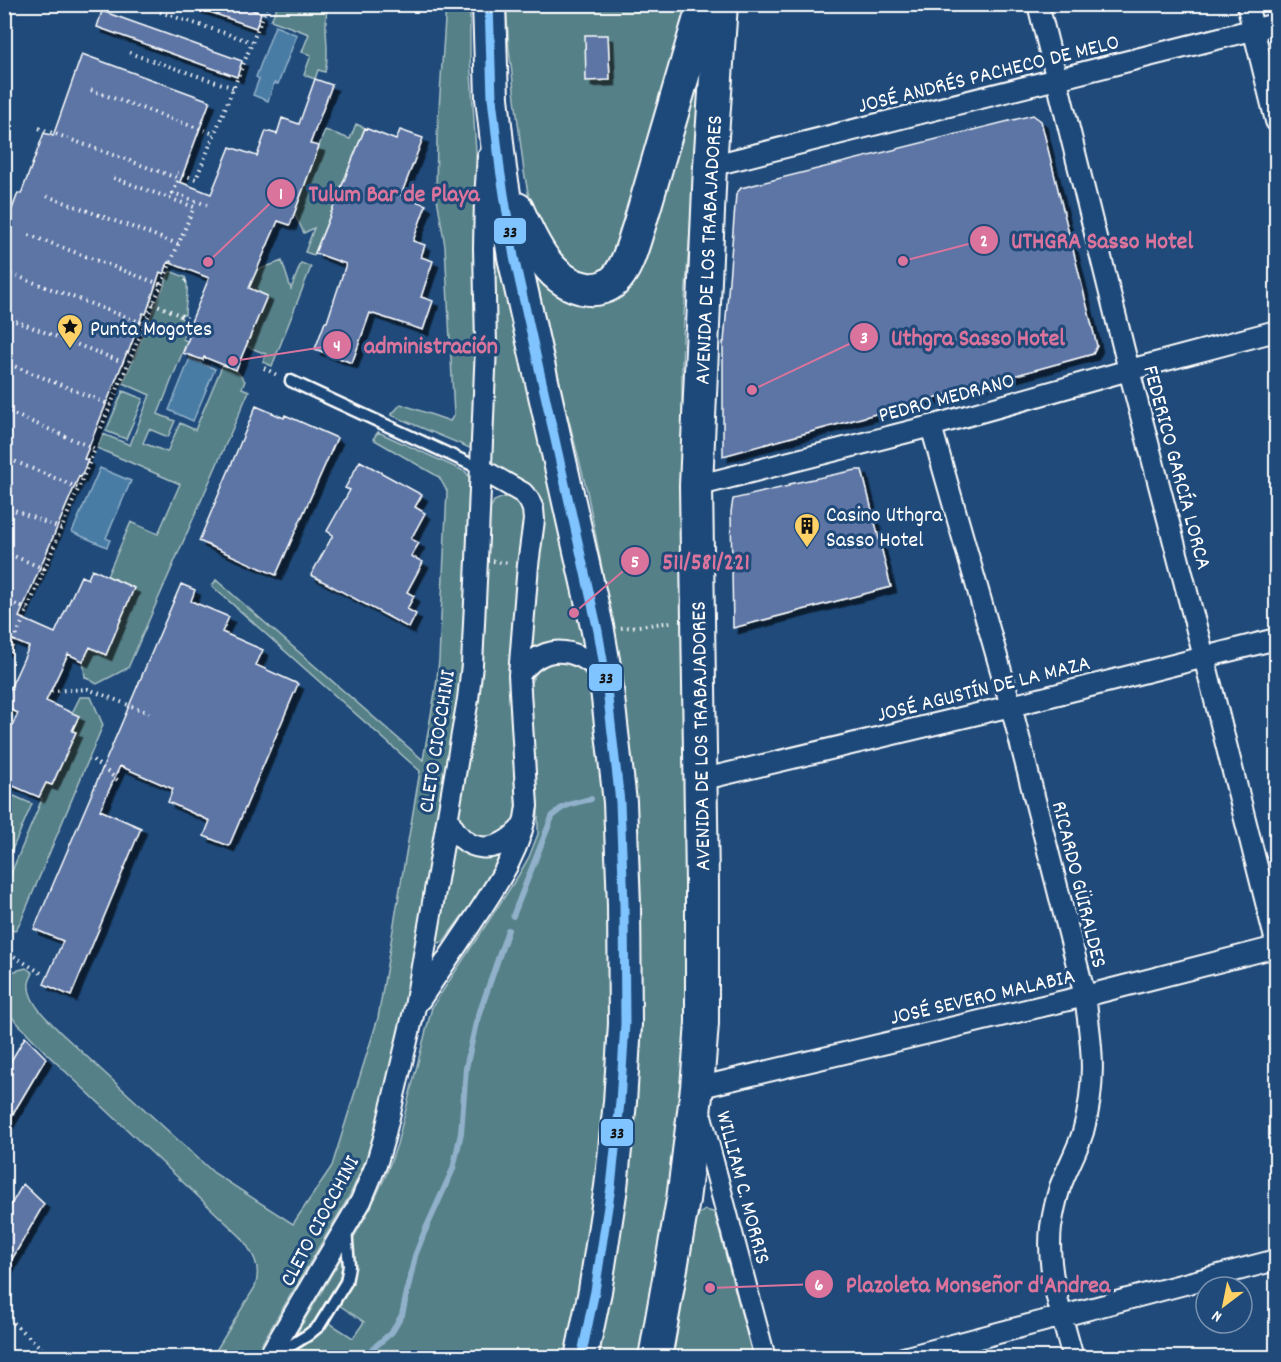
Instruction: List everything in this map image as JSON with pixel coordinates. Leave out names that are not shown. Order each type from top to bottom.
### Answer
[{"type":"main road","points":[[489,4],[492,98],[500,169],[514,257],[598,632],[605,672],[620,802],[624,905],[625,1038],[610,1197],[599,1270],[581,1358]]},
{"type":"main road","points":[[500,169],[532,241],[552,270],[573,285],[584,289],[594,290],[614,281],[627,261],[639,226],[704,4]]},
{"type":"main road","name":"AVENIDA DE LOS TRABAJADORES","points":[[655,1358],[683,1200],[697,1093],[702,1023],[696,486],[710,166],[721,4]]},
{"type":"street","name":"FEDERICO GARCÍA LORCA","points":[[1038,4],[1129,370],[1276,942]]},
{"type":"street","points":[[1247,4],[1276,121]]},
{"type":"street","name":"JOSÉ ANDRÉS PACHECO DE MELO","points":[[710,166],[1276,24]]},
{"type":"street","name":"CLETO CIOCCHINI","points":[[270,1358],[361,1201],[379,1156],[415,1007],[470,682],[486,346],[485,207],[492,98]]},
{"type":"street","name":"PEDRO MEDRANO","points":[[696,486],[931,426],[1276,331]]},
{"type":"street","name":"RICARDO GÜIRALDES","points":[[931,426],[1011,706],[1084,996],[1092,1052],[1093,1071],[1090,1099],[1082,1133],[1061,1186],[1051,1228],[1050,1251],[1053,1278],[1073,1358]]},
{"type":"street","points":[[415,1007],[497,884],[509,862],[525,822],[527,807],[519,675],[534,520],[533,509],[523,493],[481,469]]},
{"type":"street","name":"JOSÉ AGUSTÍN DE LA MAZA","points":[[700,780],[1011,706],[1276,639]]},
{"type":"street","points":[[519,675],[532,660],[549,652],[581,657],[605,672]]},
{"type":"street","points":[[448,818],[459,837],[480,847],[491,847],[507,841],[525,822]]},
{"type":"street","name":"JOSÉ SEVERO MALABIA","points":[[697,1093],[1276,947]]},
{"type":"street","name":"WILLIAM C. MORRIS","points":[[697,1093],[765,1358]]},
{"type":"street","points":[[903,1358],[1276,1260]]},
{"type":"lane","points":[[291,381],[481,469]]},
{"type":"lane","points":[[270,1358],[319,1326],[346,1281],[349,1266],[345,1227]]},
{"type":"path","points":[[177,172],[196,179],[268,4]]},
{"type":"path","points":[[160,12],[252,42]]},
{"type":"path","points":[[129,53],[234,88]]},
{"type":"path","points":[[91,90],[214,134]]},
{"type":"path","points":[[39,128],[177,178],[173,193],[207,205]]},
{"type":"path","points":[[101,428],[194,207],[111,177]]},
{"type":"path","points":[[47,196],[178,244]]},
{"type":"path","points":[[29,235],[162,285]]},
{"type":"path","points":[[11,274],[145,324]]},
{"type":"path","points":[[153,303],[188,319]]},
{"type":"path","points":[[10,320],[128,364]]},
{"type":"path","points":[[4,362],[111,405]]},
{"type":"path","points":[[4,410],[95,449],[10,651],[4,648]]},
{"type":"path","points":[[4,457],[79,488]]},
{"type":"path","points":[[4,506],[62,529]]},
{"type":"path","points":[[4,552],[45,569]]},
{"type":"path","points":[[4,600],[27,609]]},
{"type":"path","points":[[598,632],[698,619]]},
{"type":"path","points":[[51,691],[88,689],[149,713]]},
{"type":"path","points":[[93,760],[120,782]]},
{"type":"path","points":[[4,950],[41,973]]},
{"type":"path","points":[[4,1315],[23,1332]]},
{"type":"path","points":[[28,1336],[52,1358]]},
{"type":"green space","points":[[278,5],[328,5],[326,13],[327,64],[325,72],[318,70],[315,79],[304,75],[311,55],[302,52],[309,34],[271,20]]},
{"type":"green space","points":[[446,5],[470,5],[480,348],[472,449],[391,415],[401,404],[450,421],[454,415],[445,246],[436,192],[437,138]]},
{"type":"green space","points":[[506,5],[695,5],[610,274],[574,278],[533,218],[524,172]]},
{"type":"green space","points":[[704,38],[682,366],[682,621],[690,948],[686,1052],[672,1166],[640,1357],[597,1357],[619,1245],[636,1107],[642,1031],[640,908],[634,783],[613,629],[587,491],[531,255],[600,296]]},
{"type":"green space","points":[[356,124],[365,128],[314,255],[305,252],[314,228],[304,233],[294,213],[325,130],[350,139]]},
{"type":"green space","points":[[493,248],[497,251],[587,644],[583,646],[530,651],[540,530],[503,471],[489,460]]},
{"type":"green space","points":[[282,261],[291,289],[301,263],[311,267],[272,366],[263,362],[266,354],[246,346],[267,297],[249,288],[257,270]]},
{"type":"green space","points":[[170,271],[185,277],[186,281],[185,315],[181,314],[179,317],[187,321],[183,339],[187,341],[158,414],[175,421],[168,437],[149,429],[143,443],[167,452],[180,423],[195,430],[223,364],[236,370],[245,381],[242,388],[249,391],[128,668],[97,684],[85,677],[83,661],[90,647],[106,654],[134,588],[107,576],[131,522],[158,534],[180,484],[97,448],[103,434],[130,445],[150,395],[123,383]]},
{"type":"green space","points":[[123,391],[143,399],[126,439],[106,431]]},
{"type":"green space","points":[[378,432],[466,472],[471,481],[464,665],[406,1007],[374,1136],[350,1195],[254,1357],[212,1357],[255,1287],[257,1266],[253,1255],[241,1237],[48,1055],[5,1010],[4,977],[7,973],[26,968],[33,973],[29,985],[30,994],[41,1012],[60,1032],[214,1173],[293,1224],[332,1166],[378,1018],[420,771],[212,586],[216,580],[423,760],[439,660],[447,491],[439,477],[373,439]]},
{"type":"green space","points":[[504,497],[518,502],[526,514],[511,707],[516,816],[507,833],[481,841],[458,823],[457,808],[488,514],[494,501]]},
{"type":"green space","points":[[553,662],[575,666],[584,673],[590,683],[605,787],[609,908],[608,1027],[598,1165],[580,1288],[566,1357],[286,1358],[314,1338],[328,1322],[353,1338],[364,1322],[339,1305],[351,1285],[355,1265],[353,1239],[386,1175],[397,1144],[432,1007],[518,876],[538,834],[530,684],[539,670]]},
{"type":"green space","points":[[80,697],[91,697],[103,725],[21,921],[15,931],[10,930],[7,917],[5,917],[5,888],[42,799],[39,797],[46,783],[52,785],[75,732],[72,731],[79,716],[72,713]]},
{"type":"green space","points":[[5,792],[32,804],[5,866]]},
{"type":"green space","points":[[457,845],[496,854],[500,862],[443,942],[439,943],[437,935],[452,848]]},
{"type":"green space","points":[[705,1210],[715,1215],[753,1357],[673,1357],[697,1218]]},
{"type":"green space","points":[[342,1257],[340,1279],[313,1323],[297,1333]]},
{"type":"water","points":[[275,26],[297,35],[278,84],[274,83],[268,101],[253,95],[259,79],[256,77]]},
{"type":"water","points":[[190,358],[215,369],[193,421],[169,410]]},
{"type":"water","points":[[100,468],[131,481],[106,538],[110,540],[107,547],[72,532]]},
{"type":"building","points":[[195,4],[238,4],[261,13],[256,28],[195,7]]},
{"type":"building","points":[[102,11],[242,61],[237,77],[97,27]]},
{"type":"building","points":[[585,35],[608,35],[610,80],[586,81]]},
{"type":"building","name":"Punta Mogotes","points":[[82,54],[210,101],[180,182],[211,194],[230,147],[257,156],[266,131],[277,134],[282,118],[299,124],[315,79],[332,85],[310,144],[319,146],[290,225],[278,221],[249,288],[267,296],[236,370],[204,357],[203,360],[183,353],[194,324],[191,322],[209,278],[168,262],[164,274],[160,272],[146,314],[143,313],[84,459],[88,460],[81,477],[79,476],[19,617],[55,633],[81,576],[88,579],[92,569],[134,588],[106,655],[90,647],[83,661],[68,654],[46,701],[79,716],[72,731],[76,732],[52,785],[46,783],[39,797],[4,782],[4,743],[18,713],[4,707],[4,702],[29,647],[10,639],[4,651],[4,231],[44,133],[53,136]]},
{"type":"building","points":[[1033,115],[1041,121],[1097,346],[1093,354],[723,456],[723,342],[736,194],[741,188]]},
{"type":"building","points":[[365,128],[396,140],[400,130],[423,138],[401,195],[426,205],[413,241],[425,245],[421,257],[433,261],[421,297],[433,301],[423,330],[370,313],[352,363],[315,349],[325,322],[327,322],[346,264],[315,253]]},
{"type":"building","points":[[256,406],[284,418],[285,415],[337,438],[276,575],[199,541]]},
{"type":"building","points":[[360,461],[422,495],[415,507],[425,513],[411,539],[419,543],[411,556],[423,562],[407,592],[414,596],[407,609],[416,614],[409,628],[311,575],[333,535],[327,531],[350,490],[345,488]]},
{"type":"building","name":"Casino Uthgra Sasso Hotel","points":[[862,470],[891,587],[733,628],[731,512],[733,499]]},
{"type":"building","points":[[181,584],[195,590],[191,601],[229,617],[222,632],[263,650],[256,665],[298,684],[229,846],[204,836],[210,821],[168,802],[173,789],[120,766],[100,810],[141,828],[71,996],[44,984],[63,941],[34,929]]},
{"type":"building","points":[[25,1037],[46,1058],[4,1129],[4,1073]]},
{"type":"building","points":[[23,1184],[44,1204],[4,1273],[4,1217]]},
{"type":"waterway","points":[[513,916],[552,817],[565,807],[591,799]]},
{"type":"waterway","points":[[362,1358],[392,1332],[402,1315],[415,1256],[453,1169],[461,1133],[466,1068],[476,1023],[508,930]]},
{"type":"transit line","name":"33","points":[[489,4],[492,98],[500,169],[514,257],[598,631],[620,802],[625,1024],[620,1102],[611,1187],[595,1291],[581,1358]]},
{"type":"place","name":"UTHGRA Sasso Hotel","points":[[903,261]]},
{"type":"place","name":"Tulum Bar de Playa","points":[[208,262]]},
{"type":"place","name":"Punta Mogotes","points":[[70,350]]},
{"type":"place","name":"administración","points":[[233,361]]},
{"type":"place","name":"Uthgra Sasso Hotel","points":[[752,390]]},
{"type":"place","name":"Casino Uthgra Sasso Hotel","points":[[807,549]]},
{"type":"place","name":"511/581/221","points":[[574,613]]},
{"type":"place","name":"Plazoleta Monseñor d'Andrea","points":[[710,1288]]}]
